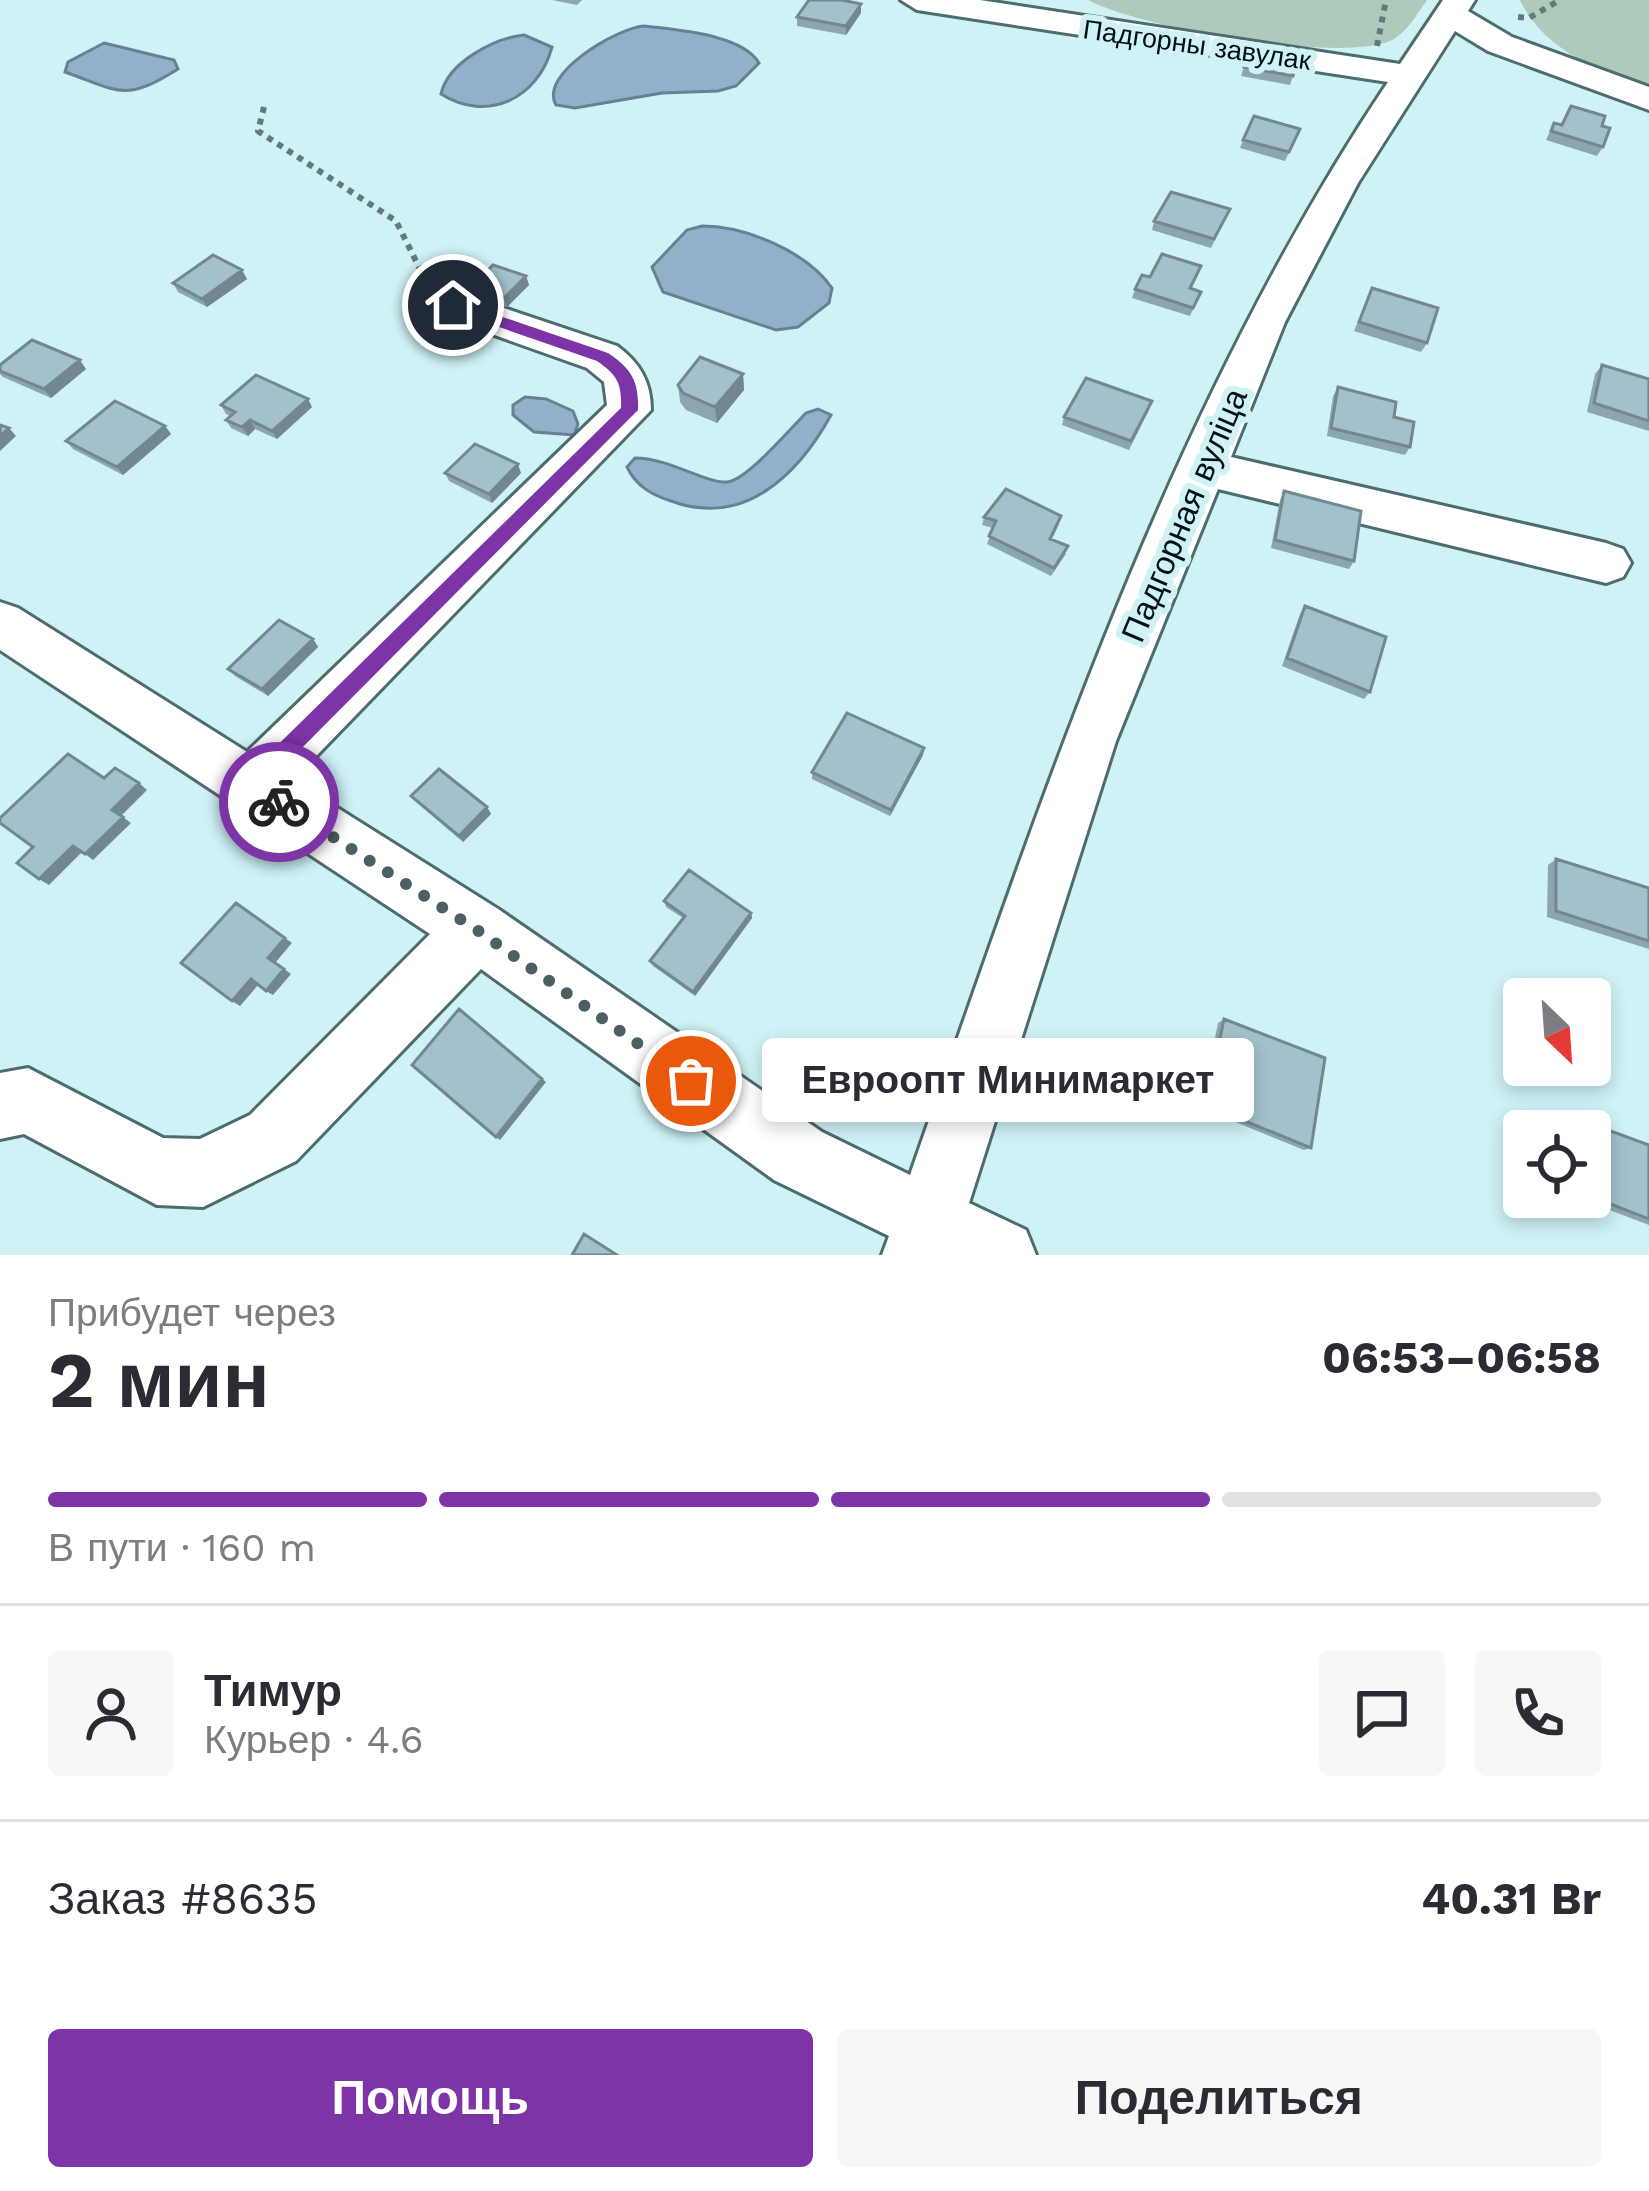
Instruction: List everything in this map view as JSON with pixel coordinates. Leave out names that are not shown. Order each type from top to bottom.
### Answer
[{"type":"street","name":"Падгорны завулак","points":[[917,0],[1406,75]]},
{"type":"street","name":"Падгорная вуліца","points":[[922,1239],[1088,741],[1292,266],[1406,75],[1454,7],[1500,44],[1649,99]]},
{"type":"street","points":[[251,785],[629,410],[630,386],[620,369],[602,357],[453,305]]},
{"type":"street","points":[[1204,468],[1606,562]]},
{"type":"street","points":[[0,623],[477,930],[922,1239],[1001,1255]]},
{"type":"street","points":[[0,1106],[28,1101],[157,1172],[203,1173],[273,1138],[477,930]]},
{"type":"path","points":[[264,107],[258,131],[395,221],[431,292],[453,305]]},
{"type":"green space","points":[[1088,0],[1427,0],[1390,41],[1327,48],[1192,31]]},
{"type":"green space","points":[[1520,0],[1649,0],[1649,92],[1559,46],[1530,18]]},
{"type":"water","points":[[644,26],[724,40],[759,63],[736,86],[718,91],[662,93],[575,108],[556,105],[558,80],[569,67],[616,35]]},
{"type":"water","points":[[524,35],[552,47],[545,65],[523,92],[493,106],[458,102],[441,94],[453,72],[474,54]]},
{"type":"water","points":[[104,43],[174,60],[178,69],[134,90],[99,85],[65,72],[68,62]]},
{"type":"water","points":[[702,226],[737,230],[791,252],[832,288],[829,303],[798,327],[776,330],[663,292],[652,267],[687,230]]},
{"type":"water","points":[[525,397],[546,399],[573,411],[578,424],[574,435],[534,432],[513,415],[513,405]]},
{"type":"water","points":[[818,409],[831,415],[802,458],[766,491],[745,501],[697,508],[671,501],[645,489],[627,467],[635,458],[648,459],[727,482],[756,464],[806,413]]},
{"type":"building","points":[[809,0],[861,4],[846,26],[797,17]]},
{"type":"building","points":[[1249,51],[1298,60],[1293,76],[1244,67]]},
{"type":"building","points":[[1571,106],[1605,116],[1602,126],[1610,128],[1603,147],[1551,131],[1554,123],[1562,125]]},
{"type":"building","points":[[1254,116],[1300,129],[1289,152],[1243,140]]},
{"type":"building","points":[[1171,192],[1230,209],[1214,239],[1154,221]]},
{"type":"building","points":[[1162,254],[1201,266],[1190,288],[1201,292],[1193,308],[1135,289],[1142,275],[1150,277]]},
{"type":"building","points":[[213,255],[242,270],[202,299],[173,283]]},
{"type":"building","points":[[493,265],[526,276],[504,298],[490,298],[471,287]]},
{"type":"building","points":[[1372,288],[1438,308],[1427,343],[1359,322]]},
{"type":"building","points":[[32,340],[80,360],[44,389],[0,371],[0,365]]},
{"type":"building","points":[[700,357],[743,374],[715,407],[683,393],[678,385]]},
{"type":"building","points":[[1602,365],[1649,379],[1649,421],[1594,403]]},
{"type":"building","points":[[256,375],[308,399],[272,431],[250,420],[242,427],[226,420],[235,412],[221,405]]},
{"type":"building","points":[[1086,378],[1152,401],[1131,441],[1064,417]]},
{"type":"building","points":[[1338,387],[1396,402],[1394,417],[1414,422],[1410,447],[1331,428]]},
{"type":"building","points":[[115,401],[165,426],[117,467],[66,441]]},
{"type":"building","points":[[475,444],[518,464],[489,494],[445,473]]},
{"type":"building","points":[[1006,489],[1061,516],[1050,539],[1068,546],[1054,568],[989,536],[996,521],[984,517]]},
{"type":"building","points":[[1284,491],[1361,511],[1354,561],[1275,540]]},
{"type":"building","points":[[1305,606],[1386,637],[1370,692],[1287,658]]},
{"type":"building","points":[[279,620],[313,639],[262,689],[228,669]]},
{"type":"building","points":[[847,713],[924,748],[891,810],[812,772]]},
{"type":"building","points":[[68,754],[104,778],[115,768],[139,783],[112,810],[123,817],[85,854],[73,846],[39,879],[17,863],[33,847],[0,823],[0,818]]},
{"type":"building","points":[[439,769],[487,807],[459,836],[411,796]]},
{"type":"building","points":[[1556,859],[1649,888],[1649,941],[1556,911]]},
{"type":"building","points":[[689,870],[751,913],[693,992],[650,961],[685,916],[664,901]]},
{"type":"building","points":[[236,903],[285,938],[268,958],[284,969],[266,991],[251,979],[232,1001],[181,963]]},
{"type":"building","points":[[459,1009],[542,1079],[496,1137],[412,1065]]},
{"type":"building","points":[[1224,1019],[1325,1058],[1311,1148],[1206,1105]]},
{"type":"building","points":[[1611,1131],[1649,1145],[1649,1219],[1611,1204]]},
{"type":"building","points":[[584,1234],[617,1255],[572,1255]]},
{"type":"way so far","points":[[279,802],[477,930],[691,1081]]},
{"type":"place","name":"Евроопт Минимаркет","points":[[691,1081]]},
{"type":"route","points":[[279,802],[251,785],[604,440],[629,410],[630,386],[620,369],[602,357],[453,305]]}]
